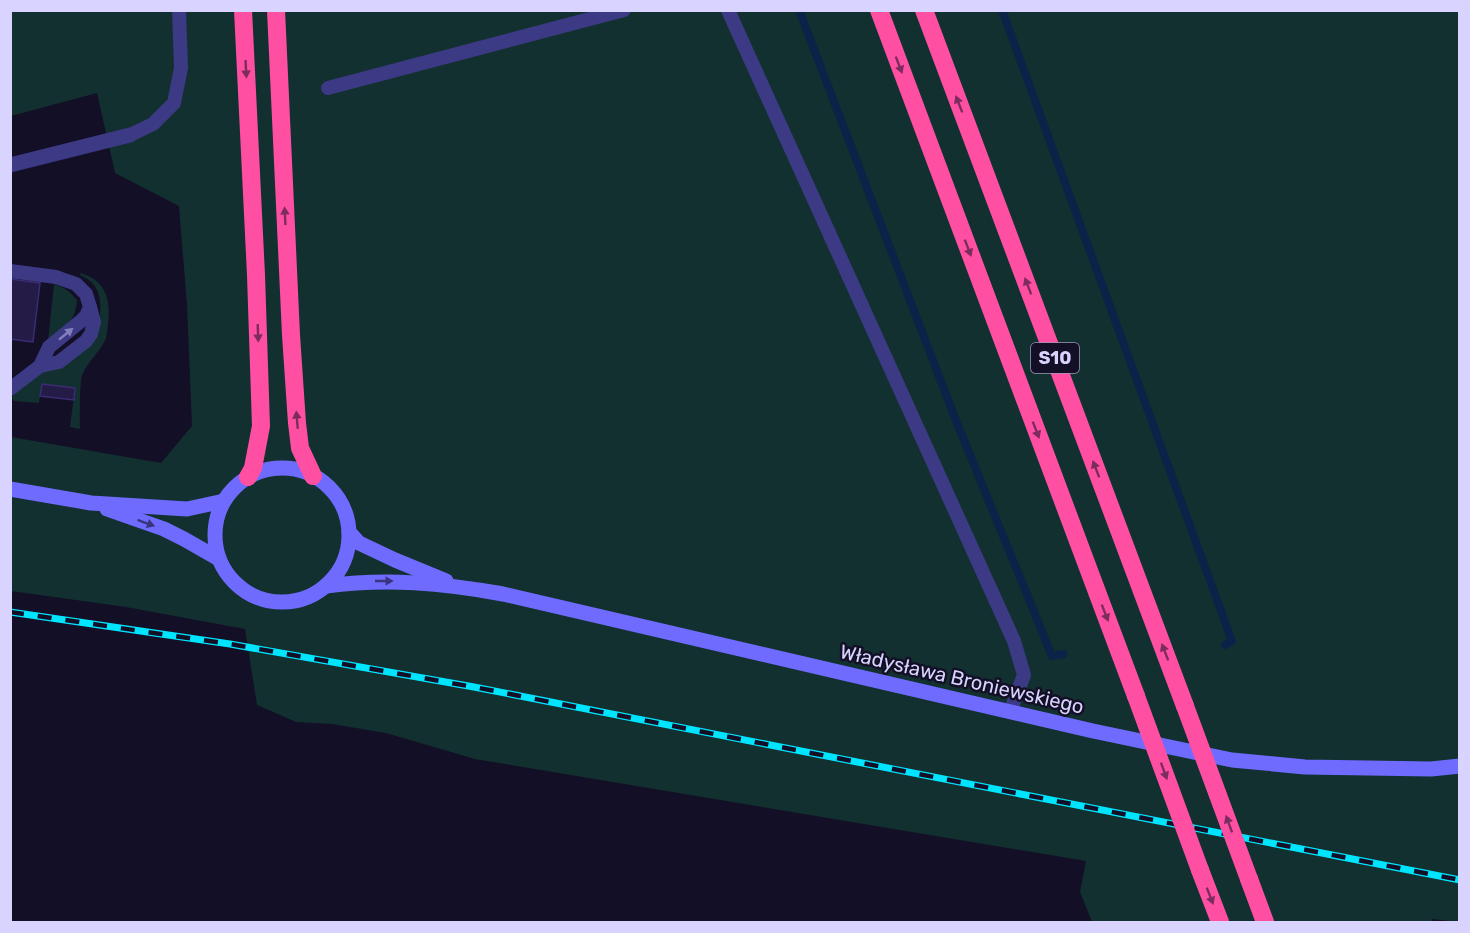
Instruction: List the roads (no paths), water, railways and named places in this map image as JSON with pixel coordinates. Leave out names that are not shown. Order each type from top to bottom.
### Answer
[{"type":"highway","points":[[243,10],[261,426],[253,468],[248,477]]},
{"type":"highway","points":[[276,10],[297,423],[300,448],[313,476]]},
{"type":"highway","name":"S10","points":[[879,10],[1220,922]]},
{"type":"highway","name":"S10","points":[[924,10],[1265,922]]},
{"type":"main road","name":"Władysława Broniewskiego","points":[[280,468],[297,470],[313,476],[339,499],[346,515],[349,532],[347,552],[339,571],[326,586],[310,596],[293,601],[275,602],[257,597],[241,588],[228,575],[219,559],[215,529],[224,501],[248,477],[264,470],[280,468]]},
{"type":"main road","name":"Władysława Broniewskiego","points":[[10,489],[91,503],[188,509],[224,501]]},
{"type":"main road","name":"Władysława Broniewskiego","points":[[91,503],[164,529],[219,559]]},
{"type":"main road","name":"Władysława Broniewskiego","points":[[349,532],[359,543],[460,586]]},
{"type":"main road","name":"Władysława Broniewskiego","points":[[326,586],[353,582],[389,581],[460,586],[502,594],[1093,731],[1232,760],[1305,767],[1431,769],[1460,766]]},
{"type":"street","points":[[10,165],[130,135]]},
{"type":"lane","points":[[130,135],[153,124],[174,103],[181,68],[179,10]]},
{"type":"lane","points":[[328,88],[624,10]]},
{"type":"lane","points":[[728,10],[1014,641],[1024,675],[1010,712]]},
{"type":"lane","points":[[10,271],[56,277],[76,284],[86,294],[90,307],[81,321],[49,347],[40,366],[10,389]]},
{"type":"waterway","points":[[799,10],[955,418],[1052,656],[1063,654]]},
{"type":"waterway","points":[[1002,10],[1232,641],[1225,645]]},
{"type":"railway","points":[[10,612],[230,644],[474,687],[1460,880]]}]
